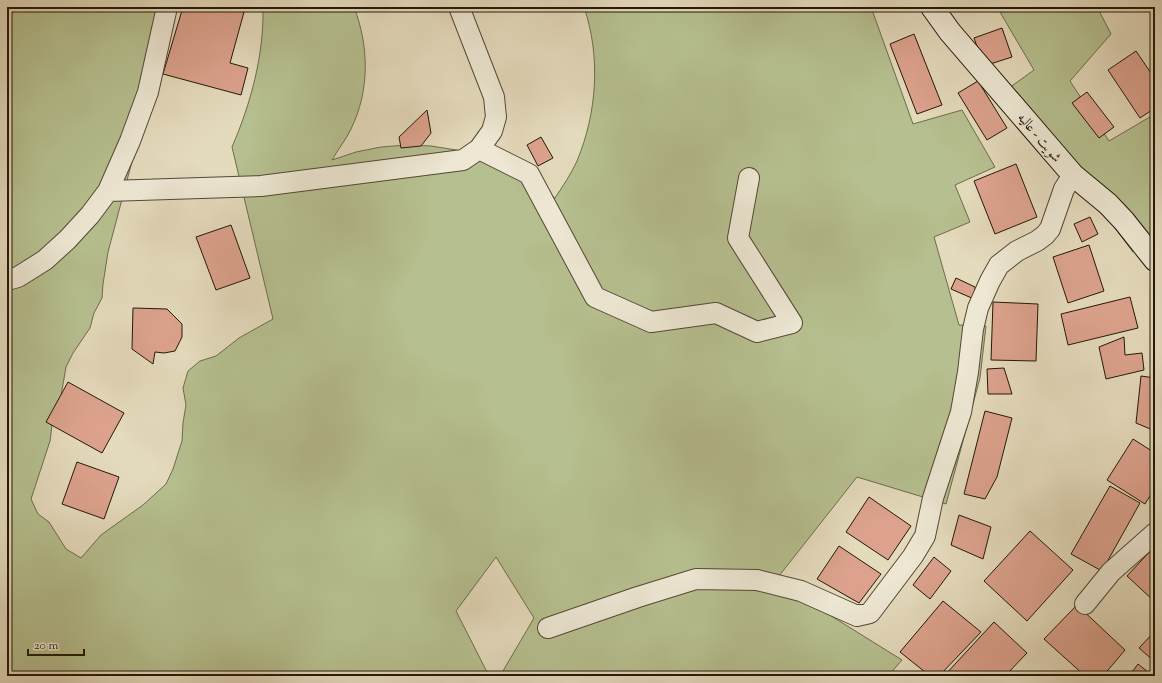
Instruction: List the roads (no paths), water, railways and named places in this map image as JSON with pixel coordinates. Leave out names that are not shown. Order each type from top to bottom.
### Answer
[{"type":"street","points":[[7,280],[18,277],[45,260],[67,240],[90,215],[108,191],[130,141],[148,92],[167,7]]},
{"type":"street","points":[[108,191],[261,186],[464,160],[478,148],[492,131],[496,117],[494,97],[459,7]]},
{"type":"street","name":"شويت - عاليه","points":[[932,7],[950,32],[1073,175],[1108,204],[1124,220],[1155,260]]},
{"type":"street","points":[[478,148],[529,174],[595,297],[651,322],[716,313],[757,332],[792,323],[738,238],[749,178]]},
{"type":"street","points":[[548,628],[696,579],[758,580],[801,591],[858,616],[870,613],[913,556],[925,536],[933,498],[961,412],[968,372],[973,329],[978,308],[990,281],[999,265],[1017,251],[1037,241],[1050,229],[1064,189],[1073,175]]},
{"type":"street","points":[[1084,604],[1111,572],[1155,533]]}]
